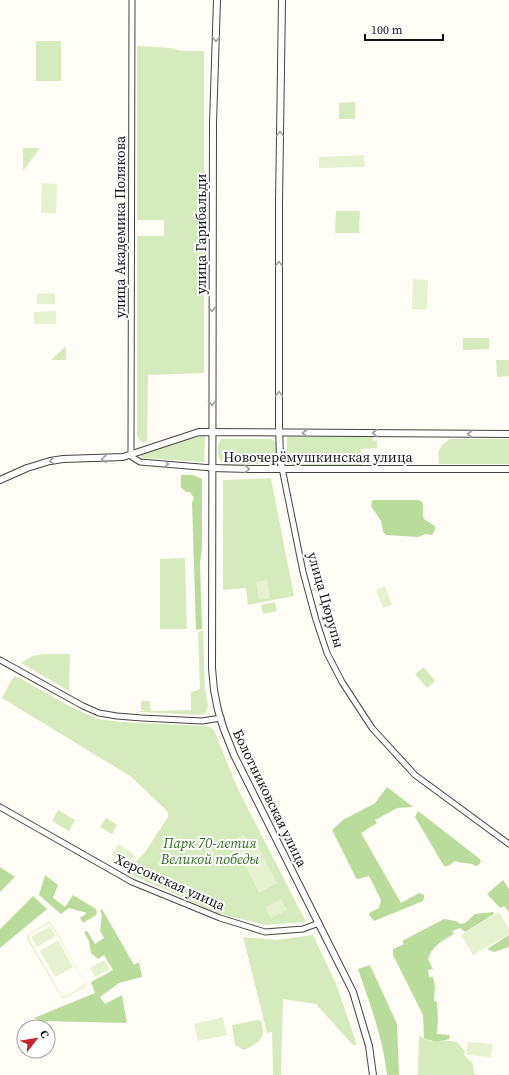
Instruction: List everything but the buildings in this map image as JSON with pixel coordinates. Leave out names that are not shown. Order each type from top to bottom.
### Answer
[{"type":"street","name":"улица Академика Полякова","points":[[131,454],[132,0]]},
{"type":"street","name":"улица Гарибальди","points":[[212,468],[213,123],[217,0]]},
{"type":"street","points":[[279,433],[279,203],[282,0]]},
{"type":"street","name":"Новочерёмушкинская улица","points":[[0,480],[27,468],[50,461],[63,459],[118,458],[195,433],[509,434]]},
{"type":"street","name":"улица Цюрупы","points":[[279,433],[280,458],[303,572],[327,653],[342,682],[372,728],[415,775],[509,844]]},
{"type":"street","name":"Новочерёмушкинская улица","points":[[131,454],[132,457],[140,462],[250,470],[282,468],[509,469]]},
{"type":"street","name":"Болотниковская улица","points":[[212,468],[212,668],[214,690],[220,718],[236,761],[347,977],[357,1002],[369,1046],[373,1075]]},
{"type":"street","points":[[0,660],[83,706],[99,713],[136,718],[194,720],[220,718]]},
{"type":"street","name":"Херсонская улица","points":[[0,807],[132,882],[220,918],[266,932],[303,929],[319,923]]},
{"type":"green space","points":[[36,41],[61,41],[61,81],[36,81]]},
{"type":"green space","points":[[137,46],[171,48],[182,51],[204,51],[204,373],[148,375],[147,442],[140,441],[137,435],[137,236],[164,236],[164,220],[137,220]]},
{"type":"green space","points":[[355,102],[355,119],[339,119],[339,103]]},
{"type":"green space","points":[[23,148],[40,148],[23,171]]},
{"type":"green space","points":[[364,155],[365,167],[319,168],[319,157]]},
{"type":"green space","points":[[42,183],[57,184],[56,213],[41,213]]},
{"type":"green space","points":[[336,211],[360,211],[359,233],[335,233]]},
{"type":"green space","points":[[413,279],[428,280],[427,310],[412,309]]},
{"type":"green space","points":[[55,293],[55,304],[37,304],[37,294]]},
{"type":"green space","points":[[56,311],[56,324],[34,324],[34,312]]},
{"type":"green space","points":[[463,338],[489,338],[489,349],[463,350]]},
{"type":"green space","points":[[66,346],[66,360],[51,360]]},
{"type":"green space","points":[[496,360],[509,360],[509,376],[497,377]]},
{"type":"green space","points":[[205,436],[204,462],[143,458],[140,456],[143,453],[196,437]]},
{"type":"green space","points":[[373,436],[373,441],[377,441],[377,448],[361,449],[361,465],[291,465],[287,459],[287,437]]},
{"type":"green space","points":[[221,439],[271,439],[276,442],[277,455],[274,461],[268,464],[224,465],[220,460],[218,453],[218,445]]},
{"type":"green space","points":[[450,439],[509,439],[509,464],[439,464],[440,449]]},
{"type":"green space","points":[[181,475],[193,475],[202,479],[202,548],[200,564],[202,629],[196,630],[192,503],[194,498],[190,492],[186,492],[181,487]]},
{"type":"green space","points":[[271,478],[294,596],[248,605],[246,588],[223,590],[223,480]]},
{"type":"green space","points":[[419,500],[423,504],[424,519],[435,526],[435,530],[432,535],[426,534],[418,537],[386,535],[383,532],[381,521],[371,506],[372,501]]},
{"type":"green space","points":[[185,558],[187,629],[160,629],[160,559]]},
{"type":"green space","points":[[267,580],[270,598],[259,600],[256,582]]},
{"type":"green space","points":[[385,586],[392,605],[383,608],[376,590]]},
{"type":"green space","points":[[275,602],[277,611],[263,614],[261,605]]},
{"type":"green space","points":[[203,630],[205,688],[208,706],[206,712],[202,715],[139,712],[148,711],[141,710],[141,701],[150,701],[150,711],[191,710],[191,692],[200,689],[198,632]]},
{"type":"green space","points":[[44,654],[70,654],[69,691],[21,663],[33,656]]},
{"type":"green space","points":[[424,667],[435,681],[427,688],[415,674]]},
{"type":"green space","name":"Парк 70-летия Великой победы","points":[[14,677],[18,677],[71,707],[98,719],[121,722],[205,726],[214,730],[237,787],[306,922],[266,925],[216,913],[128,874],[131,867],[145,852],[168,817],[168,813],[130,776],[2,698]]},
{"type":"green space","points":[[387,787],[413,807],[397,808],[375,820],[377,823],[361,833],[401,903],[419,893],[424,895],[424,898],[423,901],[374,921],[369,913],[379,908],[381,900],[369,876],[358,879],[356,878],[332,830],[343,820],[375,803]]},
{"type":"green space","points":[[58,810],[75,820],[69,831],[52,821]]},
{"type":"green space","points":[[418,811],[480,859],[480,864],[476,866],[455,861],[448,866],[444,866],[415,817]]},
{"type":"green space","points":[[106,818],[117,825],[112,834],[100,827]]},
{"type":"green space","points":[[244,835],[248,842],[233,849],[229,842]]},
{"type":"green space","points":[[256,842],[277,883],[259,893],[238,851]]},
{"type":"green space","points":[[118,844],[134,854],[127,865],[112,855]]},
{"type":"green space","points":[[0,867],[15,877],[0,892]]},
{"type":"green space","points":[[45,875],[58,885],[53,898],[65,907],[73,895],[96,909],[96,915],[83,923],[80,918],[87,913],[69,908],[61,914],[39,895]]},
{"type":"green space","points":[[503,880],[509,889],[509,912],[504,906],[500,908],[487,894]]},
{"type":"green space","points":[[33,896],[47,909],[0,948],[0,929]]},
{"type":"green space","points":[[281,899],[287,910],[271,918],[265,907]]},
{"type":"green space","points":[[102,909],[134,965],[139,962],[142,977],[119,983],[100,997],[105,1004],[122,995],[127,1023],[56,1021],[56,1019],[34,1018],[95,993],[91,982],[113,970],[104,955],[98,959],[91,953],[89,941],[84,932],[87,931],[95,944],[104,938],[100,931],[102,915],[100,911]]},
{"type":"green space","points":[[493,912],[494,914],[465,932],[460,928],[452,931],[454,934],[438,944],[430,954],[428,959],[433,969],[428,970],[429,977],[433,977],[435,986],[434,1001],[437,1002],[438,1018],[437,1034],[450,1035],[449,1039],[439,1041],[424,1038],[423,1015],[393,955],[393,949],[404,944],[402,941],[444,919],[456,921],[460,924],[465,923],[475,914]]},
{"type":"green space","points":[[499,912],[509,929],[509,934],[473,955],[461,935]]},
{"type":"green space","points":[[48,922],[52,924],[86,984],[85,987],[65,998],[62,998],[27,939],[28,934]],"holes":[[[48,924],[51,925],[85,983],[83,986],[66,996],[62,996],[29,939],[30,934]]]},
{"type":"green space","points":[[50,926],[56,936],[37,947],[31,937]]},
{"type":"green space","points":[[313,935],[337,986],[357,1045],[353,1045],[316,1004],[283,999],[281,1075],[273,1075],[272,1032],[267,1033],[243,937],[277,940]]},
{"type":"green space","points":[[509,935],[509,947],[494,952],[487,949]]},
{"type":"green space","points":[[58,940],[73,967],[55,977],[40,951]]},
{"type":"green space","points":[[104,960],[110,969],[95,977],[90,968]]},
{"type":"green space","points":[[370,965],[397,1024],[399,1075],[387,1075],[379,1034],[358,969]]},
{"type":"green space","points":[[223,1017],[227,1035],[198,1041],[194,1024]]},
{"type":"green space","points":[[257,1020],[261,1021],[263,1027],[260,1040],[244,1050],[235,1045],[232,1025]]},
{"type":"green space","points":[[419,1036],[431,1041],[433,1039],[457,1042],[465,1051],[464,1055],[473,1064],[474,1074],[479,1075],[418,1075]]},
{"type":"green space","points":[[468,1042],[493,1044],[491,1057],[466,1055]]}]
